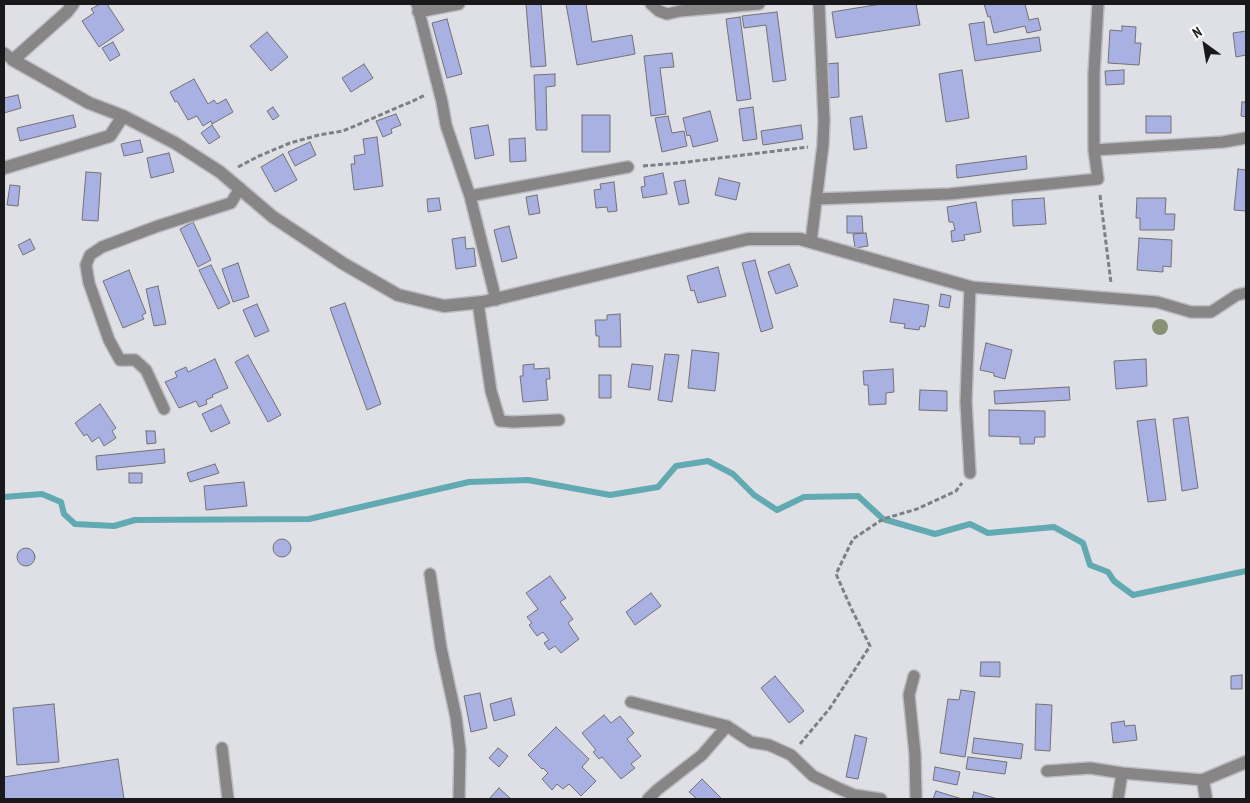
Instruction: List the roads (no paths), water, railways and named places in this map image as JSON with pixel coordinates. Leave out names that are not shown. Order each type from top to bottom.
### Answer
[{"type":"street","points":[[73,4],[67,12],[8,57],[89,102],[123,116],[175,142],[226,177],[273,217],[344,264],[398,295],[444,306],[478,303],[748,239],[800,238],[970,287]]},
{"type":"street","points":[[4,168],[110,136],[123,116]]},
{"type":"street","points":[[1206,799],[1203,780],[1246,762]]},
{"type":"lane","points":[[460,4],[417,8],[439,90],[446,125],[470,196],[496,300]]},
{"type":"lane","points":[[650,4],[667,14],[680,11],[759,4]]},
{"type":"lane","points":[[811,242],[823,145],[824,120],[819,4]]},
{"type":"lane","points":[[816,199],[949,194],[1098,179],[1094,150],[1094,74],[1098,4]]},
{"type":"lane","points":[[1094,150],[1223,142],[1246,138]]},
{"type":"lane","points":[[470,196],[628,167]]},
{"type":"lane","points":[[164,410],[146,370],[135,360],[120,360],[109,340],[89,283],[86,265],[90,255],[102,247],[158,226],[231,203],[240,188]]},
{"type":"lane","points":[[970,473],[966,402],[970,287],[1157,302],[1191,312],[1211,312],[1237,295],[1246,293]]},
{"type":"lane","points":[[478,303],[491,391],[500,421],[560,420]]},
{"type":"lane","points":[[430,574],[441,648],[458,733],[460,750],[459,799]]},
{"type":"lane","points":[[914,676],[909,695],[915,754],[916,799]]},
{"type":"lane","points":[[631,702],[727,726],[751,742],[769,745],[791,755],[813,776],[854,795],[881,799]]},
{"type":"lane","points":[[648,799],[702,755],[727,726]]},
{"type":"lane","points":[[222,748],[228,799]]},
{"type":"lane","points":[[1047,771],[1090,768],[1122,773],[1203,780]]},
{"type":"lane","points":[[1118,799],[1122,773]]},
{"type":"waterway","points":[[4,497],[42,494],[61,502],[64,514],[75,524],[114,526],[135,520],[309,519],[469,482],[528,480],[610,495],[658,487],[676,466],[708,461],[733,474],[754,495],[777,510],[804,497],[858,496],[883,519],[935,534],[970,524],[988,533],[1054,527],[1083,543],[1090,565],[1108,572],[1114,581],[1133,595],[1246,571]]}]
